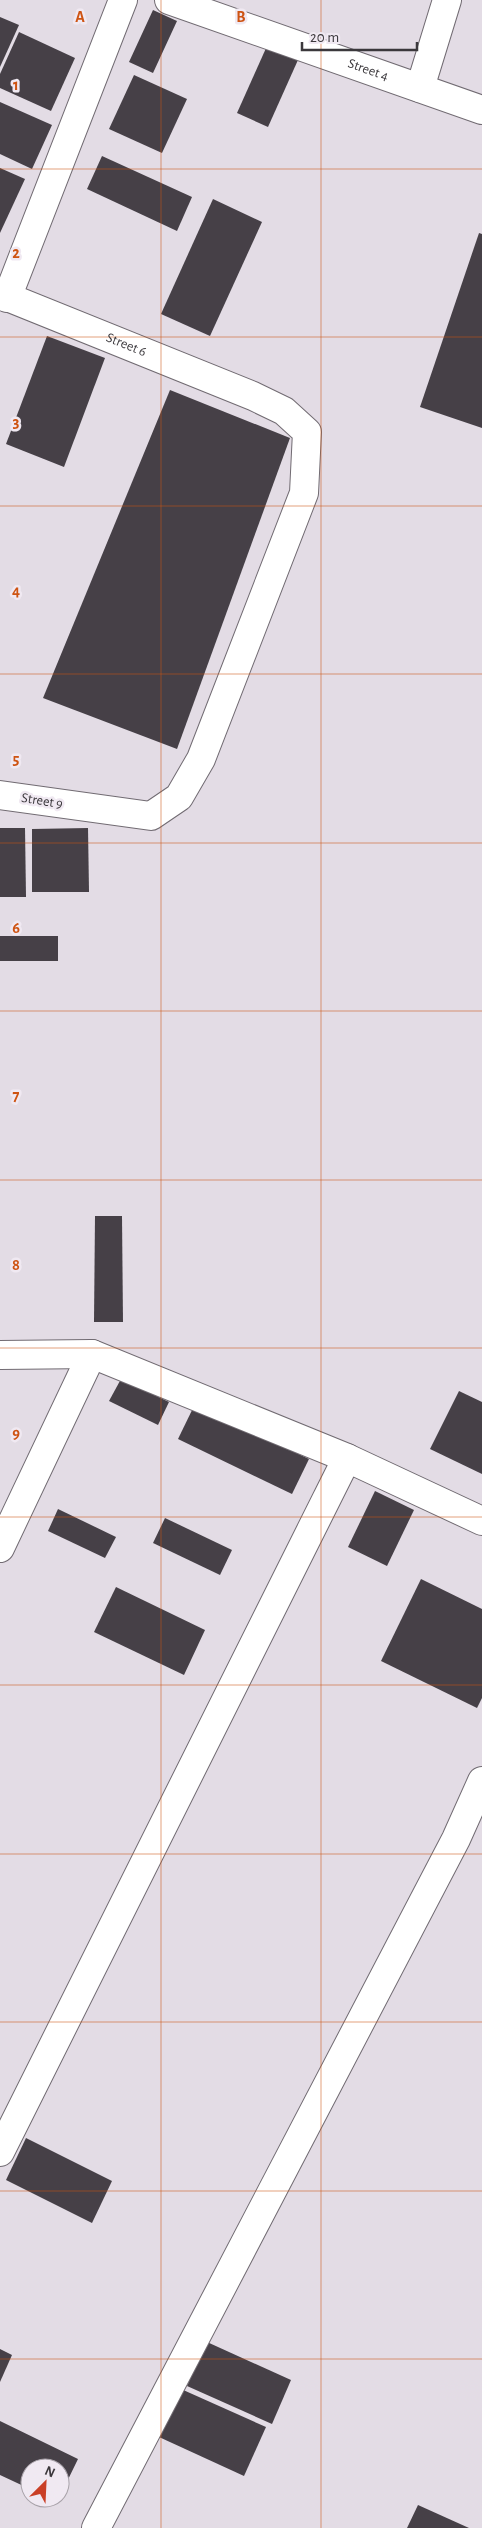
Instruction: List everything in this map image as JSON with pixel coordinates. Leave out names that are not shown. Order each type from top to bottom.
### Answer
[{"type":"street","points":[[3,296],[123,0]]},
{"type":"street","name":"Street 4","points":[[169,0],[482,110]]},
{"type":"street","points":[[420,88],[447,0]]},
{"type":"street","name":"Street 6","points":[[3,296],[253,396],[284,411],[307,432],[304,493],[201,759],[179,798],[151,816],[84,808]]},
{"type":"street","name":"Street 9","points":[[0,795],[84,808]]},
{"type":"street","points":[[0,1355],[92,1354],[347,1458],[482,1521]]},
{"type":"street","points":[[0,1548],[92,1354]]},
{"type":"street","points":[[0,2152],[347,1458]]},
{"type":"street","points":[[96,2528],[456,1839],[482,1781]]},
{"type":"building","points":[[153,10],[177,21],[153,73],[129,62]]},
{"type":"building","points":[[0,17],[19,25],[0,67]]},
{"type":"building","points":[[19,32],[75,58],[51,111],[0,88],[0,74]]},
{"type":"building","points":[[271,37],[302,51],[268,127],[237,113]]},
{"type":"building","points":[[134,75],[187,99],[162,153],[109,129]]},
{"type":"building","points":[[0,102],[52,125],[32,169],[0,154]]},
{"type":"building","points":[[102,156],[192,197],[177,231],[87,189]]},
{"type":"building","points":[[0,168],[25,179],[0,233]]},
{"type":"building","points":[[213,199],[262,222],[210,336],[161,314]]},
{"type":"building","points":[[479,233],[482,234],[482,428],[420,407]]},
{"type":"building","points":[[47,336],[105,358],[64,467],[6,444]]},
{"type":"building","points":[[170,390],[290,438],[177,749],[43,698]]},
{"type":"building","points":[[0,828],[25,828],[26,897],[0,897]]},
{"type":"building","points":[[88,828],[89,892],[32,892],[32,829]]},
{"type":"building","points":[[0,936],[58,936],[58,961],[0,961]]},
{"type":"building","points":[[95,1216],[122,1216],[123,1322],[94,1322]]},
{"type":"building","points":[[121,1379],[169,1402],[158,1425],[109,1401]]},
{"type":"building","points":[[459,1391],[482,1402],[482,1474],[430,1449]]},
{"type":"building","points":[[195,1404],[309,1459],[292,1494],[178,1439]]},
{"type":"building","points":[[375,1491],[414,1510],[387,1566],[348,1547]]},
{"type":"building","points":[[58,1509],[116,1537],[105,1558],[48,1531]]},
{"type":"building","points":[[165,1518],[232,1550],[220,1575],[153,1543]]},
{"type":"building","points":[[421,1579],[482,1609],[482,1698],[477,1708],[381,1661]]},
{"type":"building","points":[[116,1587],[205,1630],[184,1675],[94,1632]]},
{"type":"building","points":[[26,2138],[112,2181],[92,2223],[6,2180]]},
{"type":"building","points":[[207,2342],[291,2380],[272,2424],[187,2386]]},
{"type":"building","points":[[0,2349],[12,2355],[0,2382]]},
{"type":"building","points":[[181,2389],[266,2427],[244,2476],[159,2437]]},
{"type":"building","points":[[0,2421],[78,2459],[70,2475],[70,2458],[20,2458],[20,2484],[0,2475]]},
{"type":"building","points":[[418,2505],[469,2528],[407,2528]]}]
